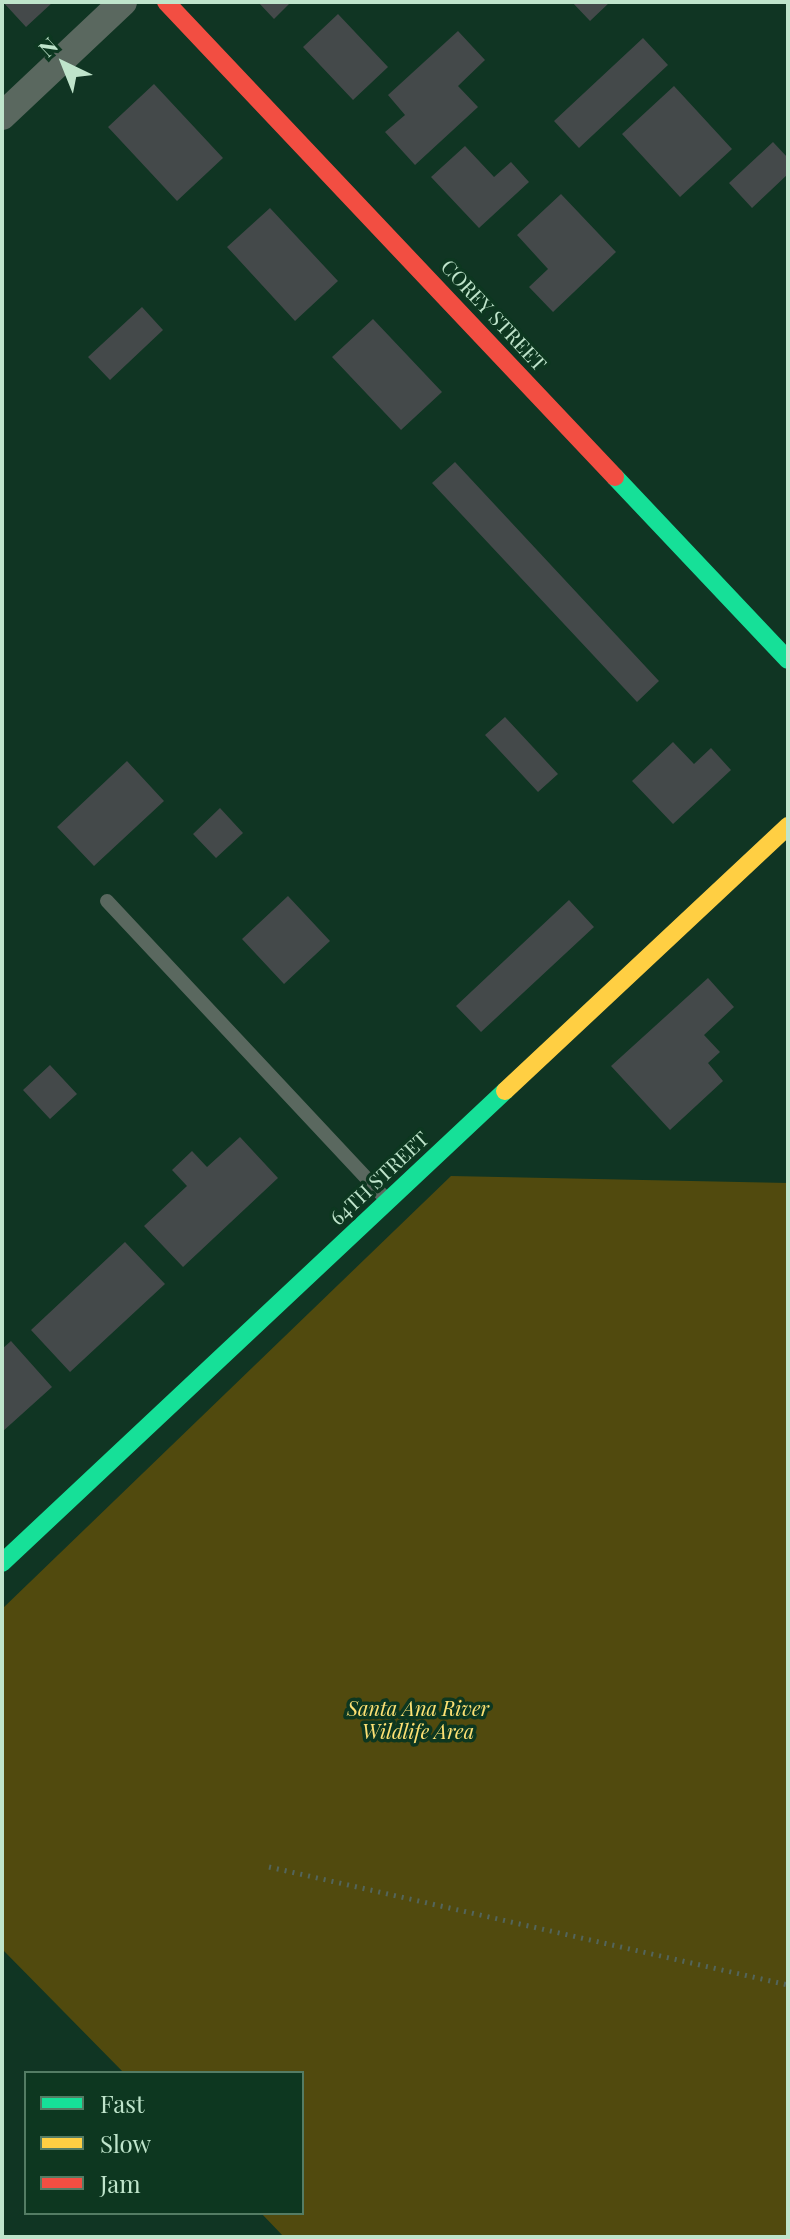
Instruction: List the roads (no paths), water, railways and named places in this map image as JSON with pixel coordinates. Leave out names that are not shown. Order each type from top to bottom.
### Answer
[{"type":"street","points":[[2,116],[123,2]]},
{"type":"street","name":"COREY STREET","points":[[166,2],[788,660]]},
{"type":"street","name":"64TH STREET","points":[[2,1563],[788,826]]},
{"type":"lane","points":[[107,901],[388,1201]]},
{"type":"park label","name":"Santa Ana River Wildlife Area","points":[[418,1722]]}]
